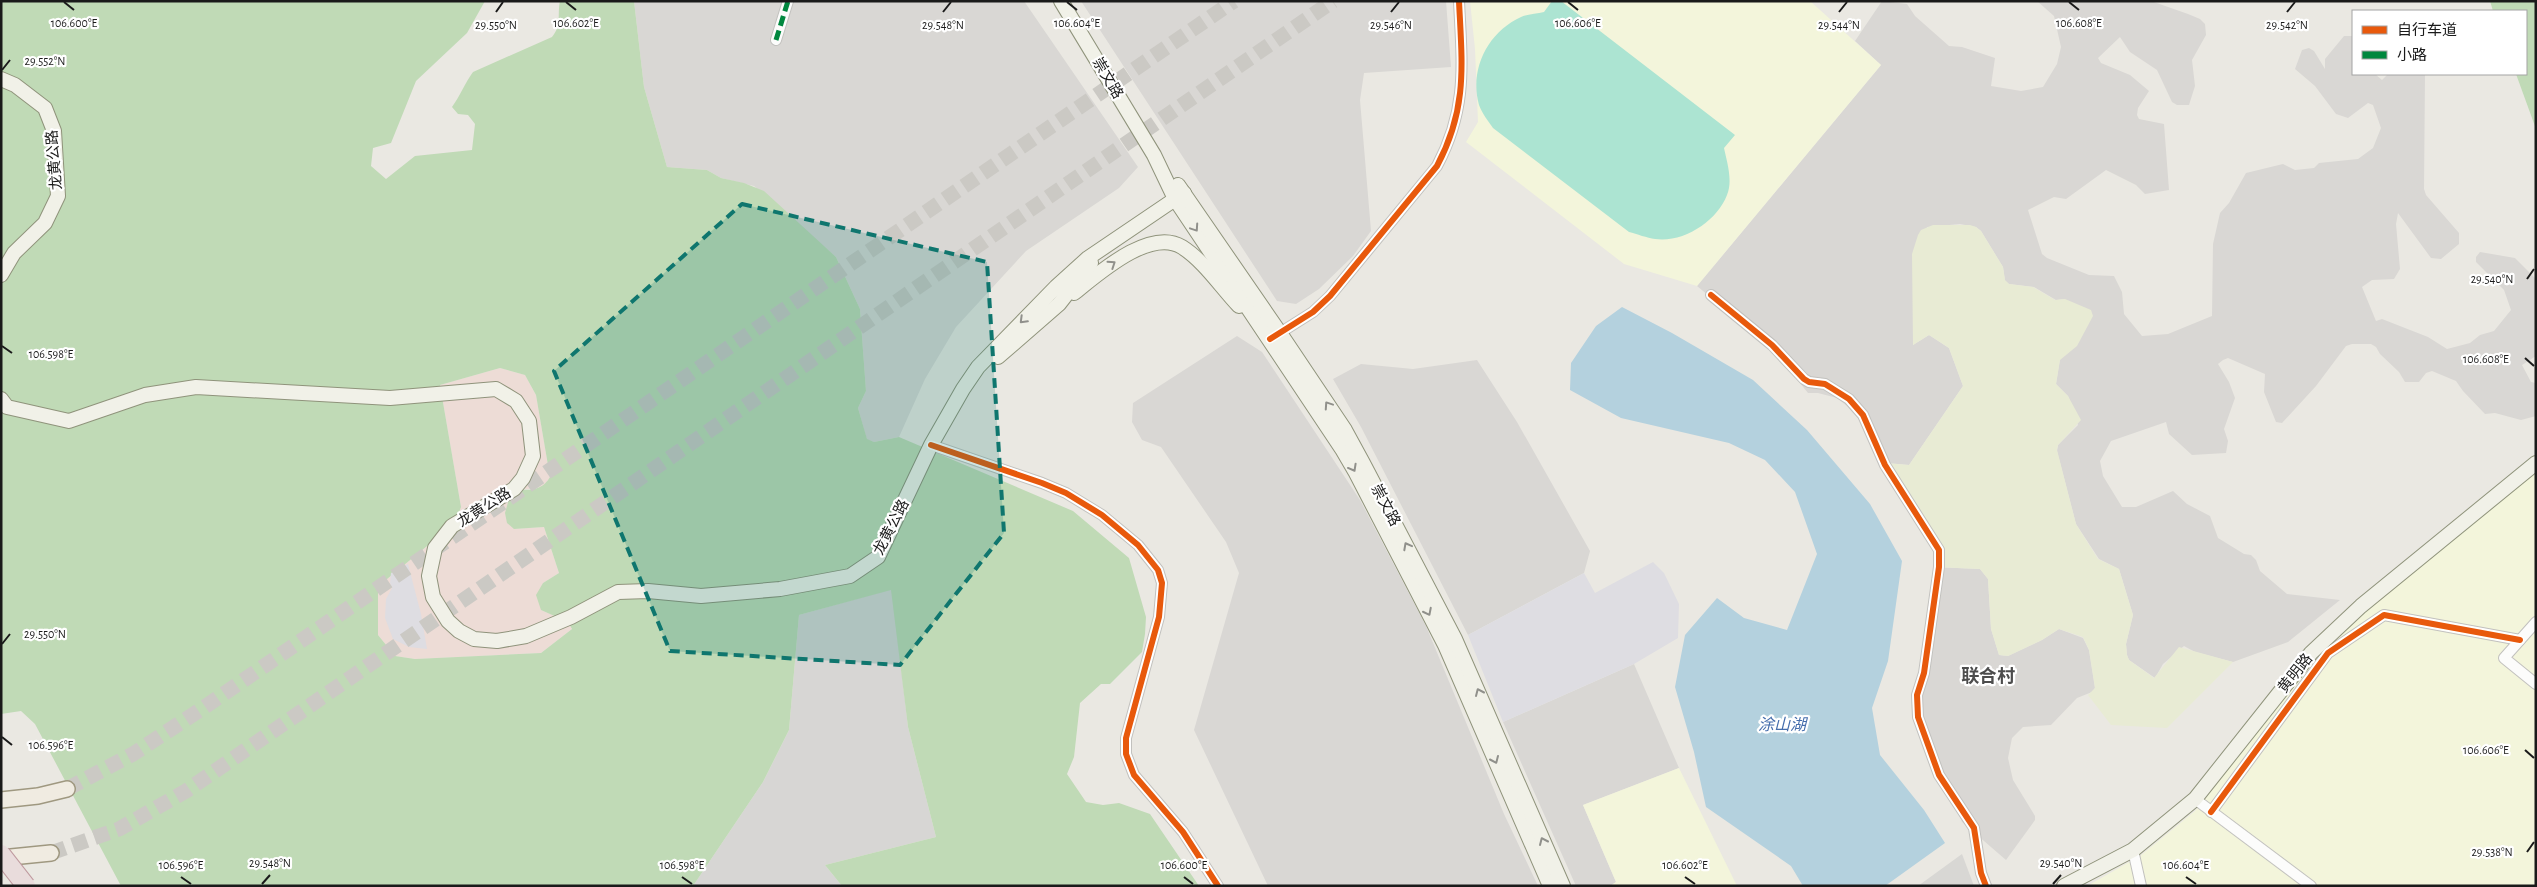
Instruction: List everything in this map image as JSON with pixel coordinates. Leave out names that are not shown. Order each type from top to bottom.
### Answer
[{"type":"highway","points":[[1,854],[26,886]]},
{"type":"main road","name":"崇文路","points":[[1061,1],[1181,198],[1275,336],[1345,430],[1455,639],[1563,886]]},
{"type":"main road","name":"龙黄公路","points":[[1,79],[15,84],[45,108],[54,131],[58,196],[45,223],[14,253],[1,275]]},
{"type":"main road","name":"龙黄公路","points":[[1,399],[7,406],[68,421],[145,395],[196,387],[390,398],[496,389],[516,401],[529,422],[533,456],[523,478],[514,489],[452,526],[435,548],[429,576],[433,596],[448,621],[459,631],[474,639],[497,641],[526,636],[571,617],[618,592],[648,591],[701,596],[780,589],[850,576],[878,558],[931,445],[970,378],[1006,343],[1043,300],[1088,258],[1181,198]]},
{"type":"main road","name":"龙黄公路","points":[[1006,343],[1059,304],[1092,262],[1181,198]]},
{"type":"main road","points":[[1059,304],[1118,260],[1148,245],[1169,242],[1181,246],[1191,254],[1275,336]]},
{"type":"main road","points":[[1043,300],[1057,294],[1061,297],[1059,304]]},
{"type":"main road","name":"崇文路","points":[[1275,336],[1342,449],[1441,637],[1550,886]]},
{"type":"main road","name":"黄明路","points":[[2064,886],[2133,850],[2195,800],[2311,653],[2361,606],[2536,463]]},
{"type":"main road","points":[[1,800],[38,796],[67,789]]},
{"type":"main road","points":[[1,858],[51,854]]},
{"type":"street","points":[[776,40],[788,1]]},
{"type":"street","points":[[1275,336],[1312,312],[1346,278],[1437,166],[1449,142],[1456,121],[1462,82],[1459,1]]},
{"type":"street","points":[[1711,295],[1772,345],[1804,379],[1809,382],[1825,384],[1849,399],[1863,415],[1885,465],[1939,550],[1939,567],[1924,673],[1917,695],[1918,717],[1939,775],[1974,828],[1981,873],[1986,886]]},
{"type":"street","points":[[931,445],[1066,493],[1102,515],[1138,544],[1151,559],[1162,583],[1162,598],[1159,616],[1126,738],[1126,754],[1134,775],[1183,832],[1218,886]]},
{"type":"street","points":[[2211,812],[2328,653],[2384,615],[2520,640]]},
{"type":"street","points":[[2536,622],[2504,658],[2536,684]]},
{"type":"street","points":[[2195,800],[2311,886]]},
{"type":"street","points":[[2133,850],[2141,886]]},
{"type":"highlighted area","points":[[742,204],[987,262],[1004,533],[900,665],[670,651],[554,371]]},
{"type":"shaded area","points":[[1,1],[485,1],[467,33],[416,81],[391,143],[373,148],[371,166],[386,179],[415,156],[472,150],[475,124],[468,115],[458,114],[452,107],[467,81],[473,72],[552,37],[558,24],[560,1],[634,1],[644,87],[667,167],[707,170],[721,178],[744,183],[764,191],[836,257],[860,309],[866,391],[858,408],[867,439],[874,442],[899,437],[1073,511],[1129,558],[1146,617],[1142,652],[1110,684],[1101,684],[1080,703],[1074,757],[1067,774],[1086,802],[1103,805],[1119,803],[1150,814],[1199,886],[842,886],[825,865],[936,837],[908,727],[891,590],[799,615],[789,730],[763,782],[693,886],[121,886],[35,724],[21,711],[1,714]],"holes":[[[500,368],[525,375],[536,395],[550,477],[538,488],[523,490],[512,488],[505,513],[507,523],[514,529],[544,527],[559,573],[543,583],[536,595],[541,610],[568,622],[572,629],[541,653],[415,659],[395,656],[378,635],[378,591],[381,584],[455,523],[461,507],[440,385]]]},
{"type":"shaded area","points":[[634,1],[1024,1],[1138,167],[1119,188],[1026,251],[956,327],[925,379],[899,437],[874,442],[867,440],[858,408],[866,391],[860,309],[836,257],[754,186],[721,178],[707,170],[667,167],[644,87]]},
{"type":"shaded area","points":[[1081,1],[1446,1],[1451,67],[1364,73],[1360,100],[1371,231],[1353,256],[1319,289],[1296,304],[1277,301]]},
{"type":"shaded area","points":[[1470,1],[1810,1],[1881,65],[1697,286],[1624,264],[1466,142],[1478,122],[1475,49]]},
{"type":"shaded area","points":[[1552,1],[1561,1],[1735,135],[1724,148],[1728,165],[1729,190],[1716,213],[1698,228],[1688,234],[1666,239],[1652,238],[1629,232],[1493,128],[1485,117],[1479,105],[1477,91],[1479,65],[1484,53],[1499,32],[1509,24],[1523,16],[1544,12]]},
{"type":"shaded area","points":[[1882,1],[1907,4],[1915,16],[1949,46],[1962,47],[1995,58],[1991,86],[2021,91],[2043,87],[2057,64],[2061,47],[2054,16],[2037,1],[2151,1],[2200,19],[2205,24],[2206,35],[2192,60],[2195,86],[2189,105],[2177,105],[2172,102],[2157,70],[2130,52],[2120,37],[2098,58],[2101,63],[2130,75],[2149,91],[2138,108],[2137,115],[2139,119],[2164,124],[2169,190],[2145,194],[2136,185],[2106,170],[2066,199],[2054,197],[2028,210],[2042,254],[2047,258],[2089,275],[2114,276],[2122,292],[2124,314],[2142,336],[2168,334],[2212,316],[2213,244],[2220,213],[2229,203],[2246,173],[2283,164],[2295,170],[2314,168],[2319,163],[2358,159],[2373,148],[2381,128],[2373,105],[2368,103],[2348,118],[2336,114],[2315,86],[2295,69],[2302,50],[2309,48],[2314,51],[2325,69],[2325,59],[2344,36],[2352,36],[2352,75],[2376,75],[2382,80],[2387,75],[2425,75],[2424,189],[2426,195],[2459,233],[2459,244],[2441,259],[2431,258],[2398,213],[2396,224],[2400,269],[2394,279],[2372,280],[2362,287],[2376,321],[2382,319],[2428,337],[2447,349],[2470,343],[2480,335],[2494,331],[2511,310],[2504,290],[2476,262],[2476,257],[2480,252],[2515,258],[2536,279],[2536,356],[2522,365],[2531,382],[2536,383],[2536,416],[2521,420],[2495,413],[2485,414],[2456,381],[2432,371],[2426,373],[2419,382],[2405,382],[2399,372],[2380,354],[2376,347],[2371,344],[2352,344],[2346,346],[2316,386],[2282,423],[2276,422],[2264,392],[2265,374],[2228,358],[2223,360],[2218,364],[2229,382],[2235,398],[2224,429],[2228,441],[2226,453],[2192,455],[2169,434],[2166,422],[2111,441],[2100,461],[2103,476],[2122,507],[2136,507],[2173,491],[2187,504],[2210,516],[2218,538],[2244,554],[2251,555],[2256,560],[2260,571],[2287,594],[2340,600],[2288,642],[2233,662],[2195,652],[2184,646],[2163,664],[2155,678],[2129,660],[2126,644],[2133,615],[2119,569],[2099,559],[2076,524],[2057,451],[2058,445],[2078,425],[2068,396],[2056,384],[2060,359],[2064,354],[2065,299],[2056,300],[2034,287],[2009,284],[2005,281],[2003,267],[1981,231],[1976,227],[1960,224],[1927,227],[1913,345],[1929,335],[1949,348],[1963,386],[1909,465],[1886,463],[1877,440],[1847,406],[1837,398],[1818,393],[1808,393],[1771,347],[1697,286],[1881,65],[1855,41]]},
{"type":"shaded area","points":[[2490,1],[2536,1],[2536,129],[2516,75],[2527,75],[2527,10],[2493,10]]},
{"type":"shaded area","points":[[1933,225],[1970,225],[1976,227],[1981,231],[2003,267],[2005,280],[2009,284],[2033,287],[2055,300],[2065,299],[2091,310],[2093,316],[2077,346],[2060,360],[2056,384],[2068,396],[2081,420],[2058,445],[2057,450],[2076,524],[2098,559],[2119,569],[2133,615],[2126,644],[2129,660],[2154,678],[2179,647],[2233,662],[2167,728],[2111,725],[2088,695],[2095,688],[2089,650],[2083,637],[2059,629],[2042,640],[2008,656],[1999,655],[1991,629],[1988,579],[1980,569],[1934,567],[1938,549],[1886,463],[1909,465],[1963,386],[1949,348],[1929,335],[1913,345],[1912,254],[1921,230]]},
{"type":"shaded area","points":[[1237,336],[1262,352],[1360,500],[1426,626],[1504,814],[1538,886],[1268,886],[1194,730],[1239,573],[1226,542],[1161,447],[1142,440],[1132,422],[1133,403]]},
{"type":"shaded area","points":[[1477,360],[1517,422],[1590,551],[1584,573],[1468,635],[1361,427],[1333,379],[1361,364],[1413,369]]},
{"type":"shaded area","points":[[500,368],[525,375],[536,395],[550,477],[544,487],[519,490],[514,529],[544,527],[559,573],[543,583],[541,610],[568,622],[572,629],[541,653],[415,659],[395,656],[378,635],[378,591],[381,584],[455,523],[461,507],[440,385]]},
{"type":"shaded area","points":[[2536,472],[2536,886],[2087,886],[2140,856],[2195,811],[2316,658],[2367,608]]},
{"type":"shaded area","points":[[1653,562],[1664,573],[1679,604],[1678,638],[1634,664],[1503,722],[1468,635],[1584,573],[1595,593]]},
{"type":"shaded area","points":[[408,564],[421,614],[427,649],[409,647],[393,639],[385,618],[386,599],[392,588],[390,583],[391,573]]},
{"type":"shaded area","points":[[1934,567],[1980,569],[1988,579],[1991,629],[1999,655],[2008,656],[2042,640],[2059,629],[2083,638],[2089,650],[2095,688],[2092,692],[2077,698],[2051,725],[2023,727],[2012,738],[2008,758],[2013,780],[2035,816],[2035,820],[2006,860],[1962,822],[1919,723]]},
{"type":"shaded area","points":[[892,589],[908,727],[936,837],[825,865],[842,886],[693,886],[763,782],[789,730],[799,615]]},
{"type":"shaded area","points":[[1634,664],[1679,768],[1583,805],[1616,882],[1610,886],[1576,886],[1503,722]]},
{"type":"shaded area","points":[[1679,768],[1737,886],[1610,886],[1616,882],[1583,805]]},
{"type":"shaded area","points":[[1962,854],[1974,886],[1918,886]]},
{"type":"water","name":"涂山湖","points":[[1622,307],[1672,333],[1753,380],[1807,430],[1870,504],[1902,561],[1888,661],[1872,708],[1880,755],[1924,810],[1945,843],[1885,886],[1803,886],[1791,866],[1706,807],[1694,752],[1675,687],[1685,635],[1717,598],[1744,618],[1787,630],[1817,554],[1795,492],[1765,460],[1729,443],[1621,418],[1570,390],[1571,363],[1596,326]]},
{"type":"tunnel","points":[[67,789],[133,754],[203,708],[1234,1]]},
{"type":"tunnel","points":[[51,853],[119,829],[186,791],[1333,1]]},
{"type":"marked path","points":[[776,40],[788,1]]},
{"type":"cycle path","points":[[1270,339],[1313,312],[1330,296],[1437,166],[1454,125],[1461,85],[1459,1]]},
{"type":"cycle path","points":[[1711,295],[1772,345],[1804,379],[1809,382],[1825,384],[1849,399],[1863,415],[1885,465],[1939,550],[1939,567],[1924,673],[1917,695],[1918,717],[1939,775],[1974,828],[1981,873],[1986,886]]},
{"type":"cycle path","points":[[931,445],[1066,493],[1102,515],[1138,545],[1158,570],[1162,583],[1159,617],[1126,738],[1126,754],[1134,775],[1183,832],[1218,886]]},
{"type":"cycle path","points":[[2211,812],[2328,653],[2384,615],[2520,640]]},
{"type":"district","name":"联合村","points":[[1988,676]]}]
